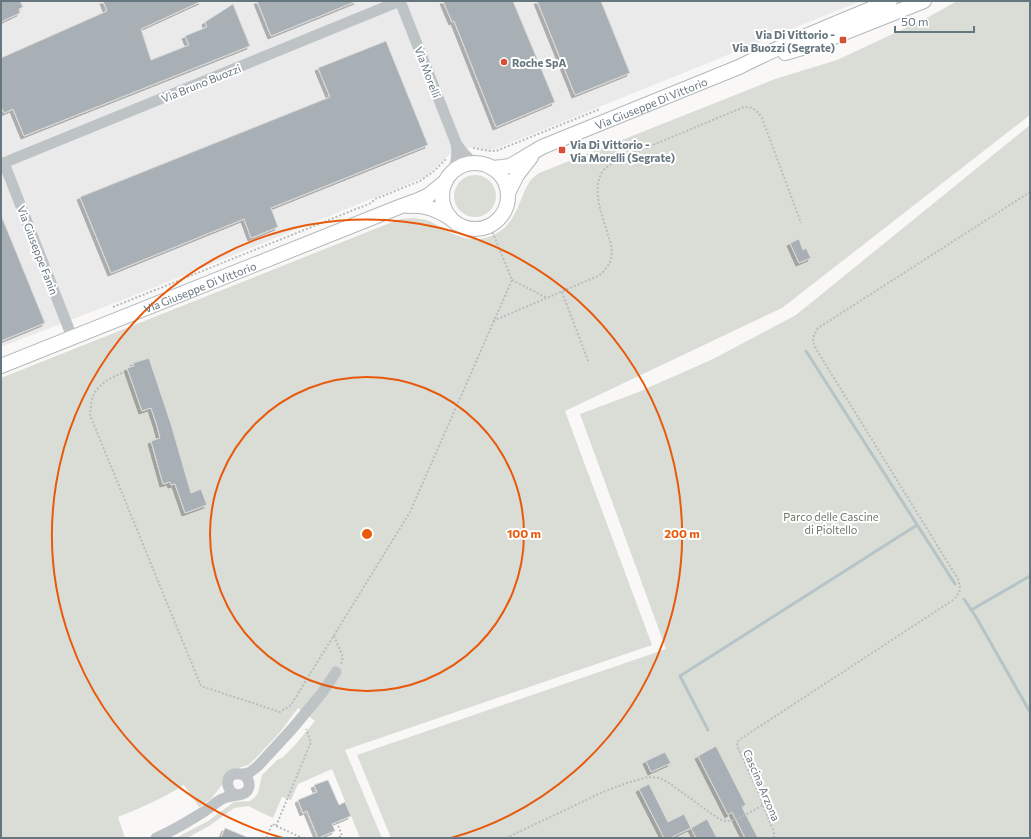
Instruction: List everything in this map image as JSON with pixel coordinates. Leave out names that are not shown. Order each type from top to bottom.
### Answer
[{"type":"main road","name":"Via Giuseppe Di Vittorio","points":[[492,168],[510,166],[542,147],[739,67],[770,51],[890,1]]},
{"type":"main road","name":"Via Giuseppe Di Vittorio","points":[[739,67],[816,44],[924,1]]},
{"type":"main road","name":"Via Giuseppe Di Vittorio","points":[[508,193],[524,165],[542,147]]},
{"type":"main road","points":[[475,163],[483,164],[492,168],[499,173],[504,180],[508,193],[504,211],[490,226],[480,229],[471,229],[462,226],[451,218],[444,206],[442,198],[443,190],[449,176],[462,166],[475,163]]},
{"type":"main road","name":"Via Giuseppe Di Vittorio","points":[[1,366],[399,206],[418,200],[429,195],[449,176]]},
{"type":"main road","name":"Via Giuseppe Di Vittorio","points":[[399,206],[432,208],[451,218]]},
{"type":"street","name":"Via Morelli","points":[[400,1],[456,143],[465,156],[475,163]]},
{"type":"street","name":"Via Bruno Buozzi","points":[[2,164],[400,1]]},
{"type":"street","name":"Via Morelli","points":[[449,176],[457,159],[456,143]]},
{"type":"street","name":"Via Giuseppe Fanin","points":[[2,164],[72,337]]},
{"type":"street","points":[[246,779],[248,773],[258,766],[292,729],[322,693],[336,672]]},
{"type":"street","points":[[156,838],[189,821],[220,800],[245,793],[249,788],[246,779],[240,773],[234,774],[229,778],[225,792],[220,800]]},
{"type":"street","points":[[228,784],[230,791],[236,795]]},
{"type":"path","points":[[493,321],[562,292],[604,272],[609,265],[612,252],[597,191],[601,174],[607,167],[617,160],[744,107],[756,110],[762,118],[801,223]]},
{"type":"path","name":"Cascina Arzona","points":[[774,838],[774,833],[737,743],[953,600],[958,595],[961,588],[958,578],[816,349],[813,343],[813,336],[818,328],[1030,192]]},
{"type":"path","points":[[490,226],[512,280],[547,298]]},
{"type":"path","points":[[122,373],[109,380],[94,393],[90,415],[201,686],[280,712],[291,705],[410,512],[512,280]]},
{"type":"path","points":[[562,292],[589,363]]},
{"type":"path","points":[[334,636],[343,657],[336,672]]},
{"type":"path","points":[[276,826],[311,742],[301,718]]},
{"type":"path","points":[[506,838],[608,790],[648,777],[656,777],[666,781],[724,821],[733,820],[763,805]]},
{"type":"path","points":[[337,822],[342,836],[337,838]]},
{"type":"path","points":[[266,838],[272,824],[302,838]]},
{"type":"shaded area","points":[[1,1],[861,1],[490,151],[474,147],[459,150],[449,155],[425,177],[148,290],[1,347]]},
{"type":"green space","points":[[957,1],[1030,1],[1030,115],[782,308],[565,411],[652,645],[345,750],[382,838],[360,838],[332,769],[298,784],[291,800],[282,797],[273,818],[248,806],[234,808],[209,826],[187,838],[176,838],[208,821],[234,802],[250,801],[255,797],[258,793],[262,775],[295,745],[315,721],[298,708],[281,731],[255,759],[248,765],[241,767],[221,786],[211,799],[199,807],[184,785],[152,802],[118,817],[125,838],[1,838],[1,378],[400,219],[413,218],[427,220],[449,232],[469,239],[490,237],[508,224],[530,181],[539,173],[775,79],[837,60],[925,19]]},
{"type":"green space","name":"Parco delle Cascine di Pioltello","points":[[1030,125],[1030,838],[391,838],[357,755],[666,649],[580,414],[636,393],[713,359],[796,315]]},
{"type":"green space","points":[[471,175],[479,175],[487,178],[493,184],[496,196],[493,208],[487,214],[479,217],[471,217],[463,214],[457,208],[454,200],[454,192],[457,184],[463,178]]},
{"type":"building","points":[[1,1],[20,1],[23,7],[19,9],[20,13],[1,22]]},
{"type":"building","points":[[103,1],[202,1],[141,29],[151,60],[189,45],[185,36],[207,27],[205,22],[233,4],[250,46],[24,136],[13,109],[4,113],[1,107],[1,58],[107,11]]},
{"type":"building","points":[[257,1],[357,1],[271,36]]},
{"type":"building","name":"Roche SpA","points":[[443,1],[513,1],[555,102],[496,127],[454,21],[452,22]]},
{"type":"building","name":"Roche SpA","points":[[537,1],[601,1],[630,73],[575,95]]},
{"type":"building","points":[[386,41],[428,145],[271,208],[278,227],[251,238],[244,219],[111,273],[80,197],[330,97],[318,68]]},
{"type":"building","points":[[1,215],[45,323],[1,341]]},
{"type":"building","points":[[799,239],[803,250],[806,248],[811,258],[799,263],[790,243]]},
{"type":"building","points":[[149,358],[171,424],[191,493],[201,489],[207,505],[185,513],[175,484],[171,485],[170,482],[163,484],[151,441],[160,438],[157,426],[151,408],[142,411],[127,368],[134,366],[133,363]]},
{"type":"building","points":[[716,746],[746,805],[742,807],[758,838],[745,838],[732,812],[728,815],[698,756]]},
{"type":"building","points":[[665,752],[671,763],[651,772],[646,761]]},
{"type":"building","points":[[328,780],[339,805],[345,802],[351,816],[332,824],[335,831],[318,838],[307,811],[303,813],[298,800],[317,792],[314,785]]},
{"type":"building","points":[[649,784],[668,822],[684,814],[691,828],[670,838],[664,838],[639,789]]},
{"type":"building","points":[[707,819],[717,838],[696,838],[691,828]]},
{"type":"building","points":[[225,828],[249,838],[221,838]]},
{"type":"waterway","points":[[806,351],[955,584]]},
{"type":"waterway","points":[[708,730],[680,676],[917,525]]},
{"type":"waterway","points":[[971,610],[1030,576]]},
{"type":"waterway","points":[[964,599],[976,617],[1030,712]]},
{"type":"place","name":"Via Di Vittorio - Via Buozzi (Segrate)","points":[[843,40]]},
{"type":"place","name":"Roche SpA","points":[[504,62]]},
{"type":"place","name":"Via Di Vittorio - Via Morelli (Segrate)","points":[[562,150]]}]
